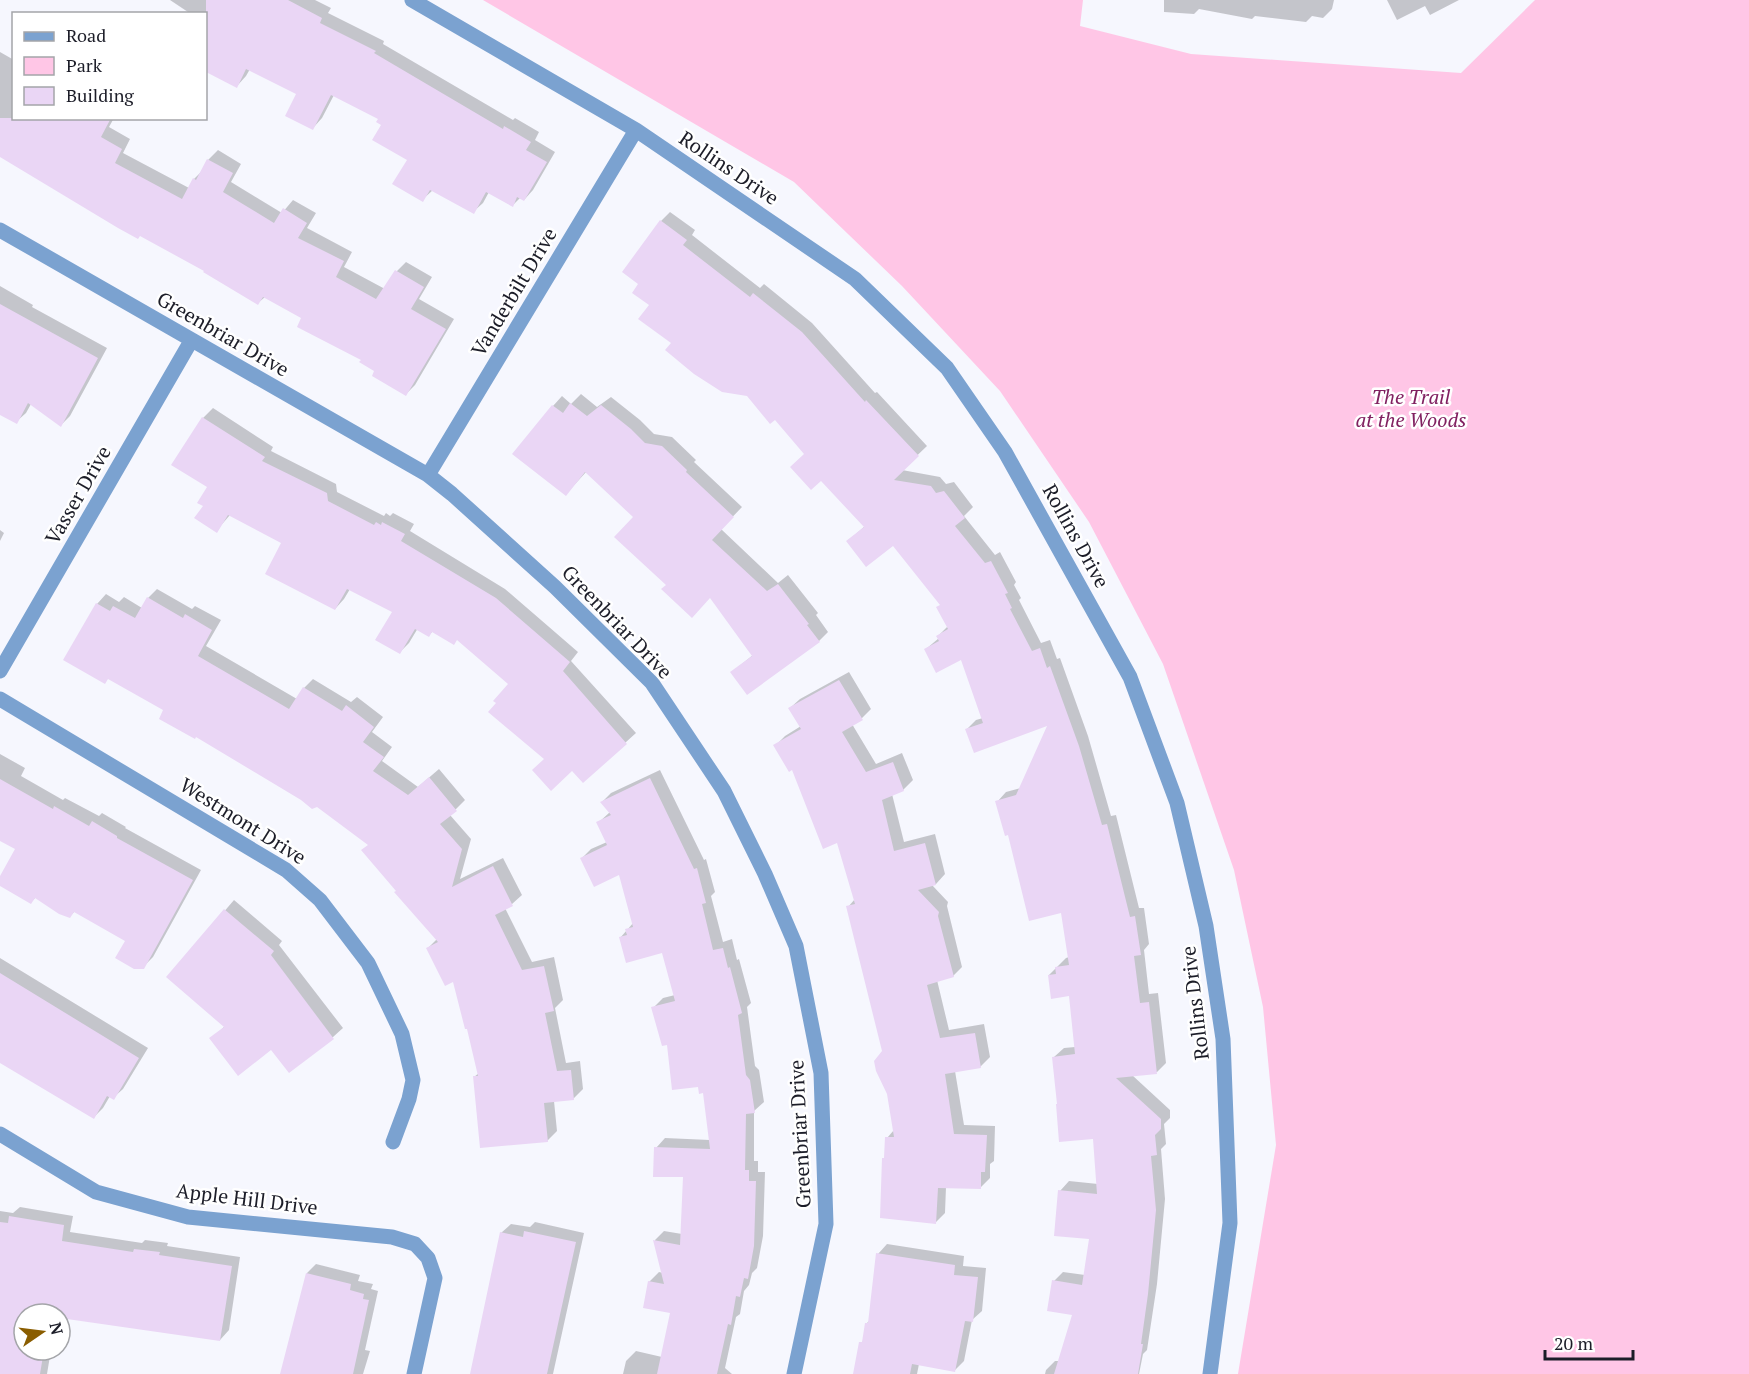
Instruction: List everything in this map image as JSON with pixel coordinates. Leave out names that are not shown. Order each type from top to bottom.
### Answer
[{"type":"street","name":"Rollins Drive","points":[[412,0],[636,130],[855,279],[947,368],[1005,452],[1130,677],[1177,803],[1206,926],[1223,1039],[1230,1223],[1210,1374]]},
{"type":"street","name":"Vanderbilt Drive","points":[[428,475],[636,130]]},
{"type":"street","name":"Greenbriar Drive","points":[[0,230],[428,475],[555,587],[651,683],[724,791],[765,874],[796,946],[821,1072],[826,1224],[794,1374]]},
{"type":"street","name":"Vasser Drive","points":[[0,671],[191,341]]},
{"type":"street","name":"Westmont Drive","points":[[0,699],[286,870],[320,900],[368,963],[402,1034],[413,1080],[409,1099],[393,1142]]},
{"type":"street","name":"Apple Hill Drive","points":[[0,1134],[96,1192],[188,1217],[392,1237],[415,1244],[428,1258],[435,1278],[414,1374]]},
{"type":"green space","name":"The Trail at the Woods","points":[[483,0],[1083,0],[1080,26],[1191,54],[1461,73],[1535,0],[1749,0],[1749,1374],[1238,1374],[1276,1145],[1263,1007],[1234,870],[1163,664],[1089,522],[1000,391],[902,286],[794,182]]},
{"type":"building","points":[[206,0],[288,0],[322,18],[320,23],[376,51],[374,53],[503,129],[504,126],[531,142],[526,150],[547,162],[524,201],[517,197],[513,207],[486,192],[474,214],[430,190],[423,202],[392,184],[407,160],[372,140],[381,125],[376,122],[378,119],[331,95],[313,130],[285,116],[296,94],[246,69],[237,88],[207,73]]},
{"type":"building","points":[[0,118],[110,120],[101,137],[122,149],[115,163],[182,199],[193,178],[196,180],[207,159],[233,173],[223,192],[274,223],[283,208],[307,223],[298,238],[344,261],[336,277],[376,299],[395,270],[424,287],[411,309],[446,329],[406,396],[372,376],[374,371],[359,362],[361,360],[297,327],[301,318],[263,297],[258,305],[204,271],[140,236],[138,239],[118,228],[0,157]]},
{"type":"building","points":[[660,220],[687,240],[683,245],[750,297],[753,293],[802,332],[865,402],[866,400],[919,456],[894,480],[931,486],[936,493],[944,491],[965,518],[955,526],[985,563],[991,561],[1008,593],[1005,594],[1012,608],[1010,609],[1032,651],[1040,648],[1047,668],[1050,666],[1079,746],[1102,825],[1107,824],[1130,917],[1135,916],[1141,955],[1134,956],[1140,1003],[1149,1002],[1157,1074],[1116,1078],[1161,1119],[1161,1129],[1155,1135],[1157,1155],[1151,1156],[1156,1210],[1138,1374],[1054,1374],[1072,1315],[1047,1311],[1052,1280],[1082,1285],[1089,1239],[1054,1236],[1058,1190],[1097,1194],[1093,1139],[1059,1142],[1052,1057],[1075,1054],[1069,996],[1051,999],[1048,975],[1056,974],[1055,967],[1069,965],[1061,913],[1029,921],[1008,835],[1005,836],[995,801],[1016,795],[1047,726],[974,753],[965,729],[983,723],[961,660],[936,673],[924,649],[939,641],[936,636],[948,629],[936,607],[940,605],[893,546],[866,567],[846,541],[864,527],[821,481],[811,490],[790,467],[804,454],[775,420],[770,424],[747,396],[722,392],[694,374],[665,350],[671,343],[638,319],[649,305],[632,293],[638,284],[622,272]]},
{"type":"building","points":[[0,304],[98,358],[61,427],[28,403],[17,424],[0,415]]},
{"type":"building","points":[[570,403],[587,416],[601,405],[645,443],[662,446],[734,517],[712,540],[767,591],[778,584],[820,642],[747,695],[730,672],[752,656],[710,598],[692,618],[661,589],[666,585],[614,537],[633,517],[585,472],[566,496],[512,454],[552,405],[563,413]]},
{"type":"building","points":[[202,417],[265,457],[262,461],[327,493],[328,501],[374,525],[376,522],[381,525],[382,522],[405,534],[401,541],[496,598],[570,662],[563,671],[627,744],[583,783],[572,771],[551,791],[532,770],[544,759],[488,712],[496,703],[493,701],[508,684],[457,640],[454,645],[432,632],[429,637],[415,629],[400,654],[375,640],[392,612],[347,589],[335,610],[265,574],[281,543],[228,515],[217,533],[194,518],[203,506],[197,503],[207,487],[171,465]]},
{"type":"building","points":[[147,597],[183,618],[185,614],[212,630],[198,656],[289,709],[303,687],[342,711],[346,705],[374,727],[363,742],[384,757],[373,771],[408,795],[429,777],[457,811],[440,824],[462,849],[452,887],[493,866],[513,906],[495,915],[522,970],[544,966],[554,1011],[545,1013],[557,1071],[571,1070],[574,1100],[544,1103],[548,1142],[480,1148],[473,1076],[478,1076],[453,982],[445,986],[426,948],[438,942],[361,850],[368,845],[317,807],[312,809],[301,800],[196,737],[195,739],[159,719],[163,710],[108,679],[105,684],[63,660],[96,603],[110,611],[113,606],[135,618]]},
{"type":"building","points":[[839,680],[863,720],[842,732],[866,772],[893,762],[904,791],[882,800],[894,851],[925,843],[936,885],[918,890],[939,912],[938,916],[954,977],[927,985],[940,1038],[975,1033],[981,1068],[945,1074],[954,1134],[987,1135],[985,1172],[981,1172],[981,1189],[938,1188],[936,1224],[880,1218],[885,1137],[894,1137],[887,1094],[876,1071],[874,1061],[882,1051],[846,906],[855,904],[837,843],[823,849],[792,770],[789,772],[773,745],[801,729],[788,708]]},
{"type":"building","points":[[650,778],[694,869],[697,868],[706,903],[702,904],[713,950],[723,948],[728,968],[730,967],[742,1013],[738,1015],[746,1075],[750,1080],[755,1113],[746,1114],[745,1170],[749,1170],[749,1181],[756,1181],[754,1246],[748,1279],[744,1278],[740,1297],[736,1296],[731,1325],[728,1324],[717,1374],[657,1374],[670,1313],[643,1308],[648,1281],[664,1284],[653,1240],[680,1245],[683,1177],[653,1177],[654,1147],[710,1149],[703,1093],[699,1094],[698,1087],[672,1090],[667,1045],[662,1046],[651,1007],[675,1001],[662,953],[626,963],[619,937],[627,935],[625,929],[633,927],[619,875],[594,887],[580,858],[607,845],[596,822],[611,815],[600,802]]},
{"type":"building","points":[[0,779],[89,826],[92,821],[117,838],[193,880],[144,969],[134,969],[115,958],[125,941],[74,912],[70,918],[59,914],[35,898],[31,904],[0,886],[0,876],[15,849],[0,841]]},
{"type":"building","points":[[224,909],[274,951],[271,955],[334,1039],[289,1073],[271,1050],[238,1076],[209,1038],[224,1027],[166,977]]},
{"type":"building","points":[[0,973],[139,1058],[114,1100],[107,1096],[94,1119],[0,1063]]},
{"type":"building","points":[[9,1216],[64,1225],[62,1241],[133,1252],[134,1249],[160,1252],[159,1255],[232,1266],[220,1341],[72,1320],[72,1302],[12,1302],[12,1362],[42,1362],[40,1374],[0,1374],[0,1222],[8,1223]]},
{"type":"building","points":[[524,1231],[576,1242],[547,1374],[470,1374],[500,1232],[523,1237]]},
{"type":"building","points":[[876,1253],[955,1265],[954,1275],[978,1277],[973,1322],[965,1321],[955,1372],[912,1364],[910,1374],[853,1374],[859,1342],[862,1342],[865,1323],[868,1323]]},
{"type":"building","points":[[306,1273],[351,1284],[350,1290],[364,1294],[363,1299],[369,1300],[353,1374],[280,1374]]}]
